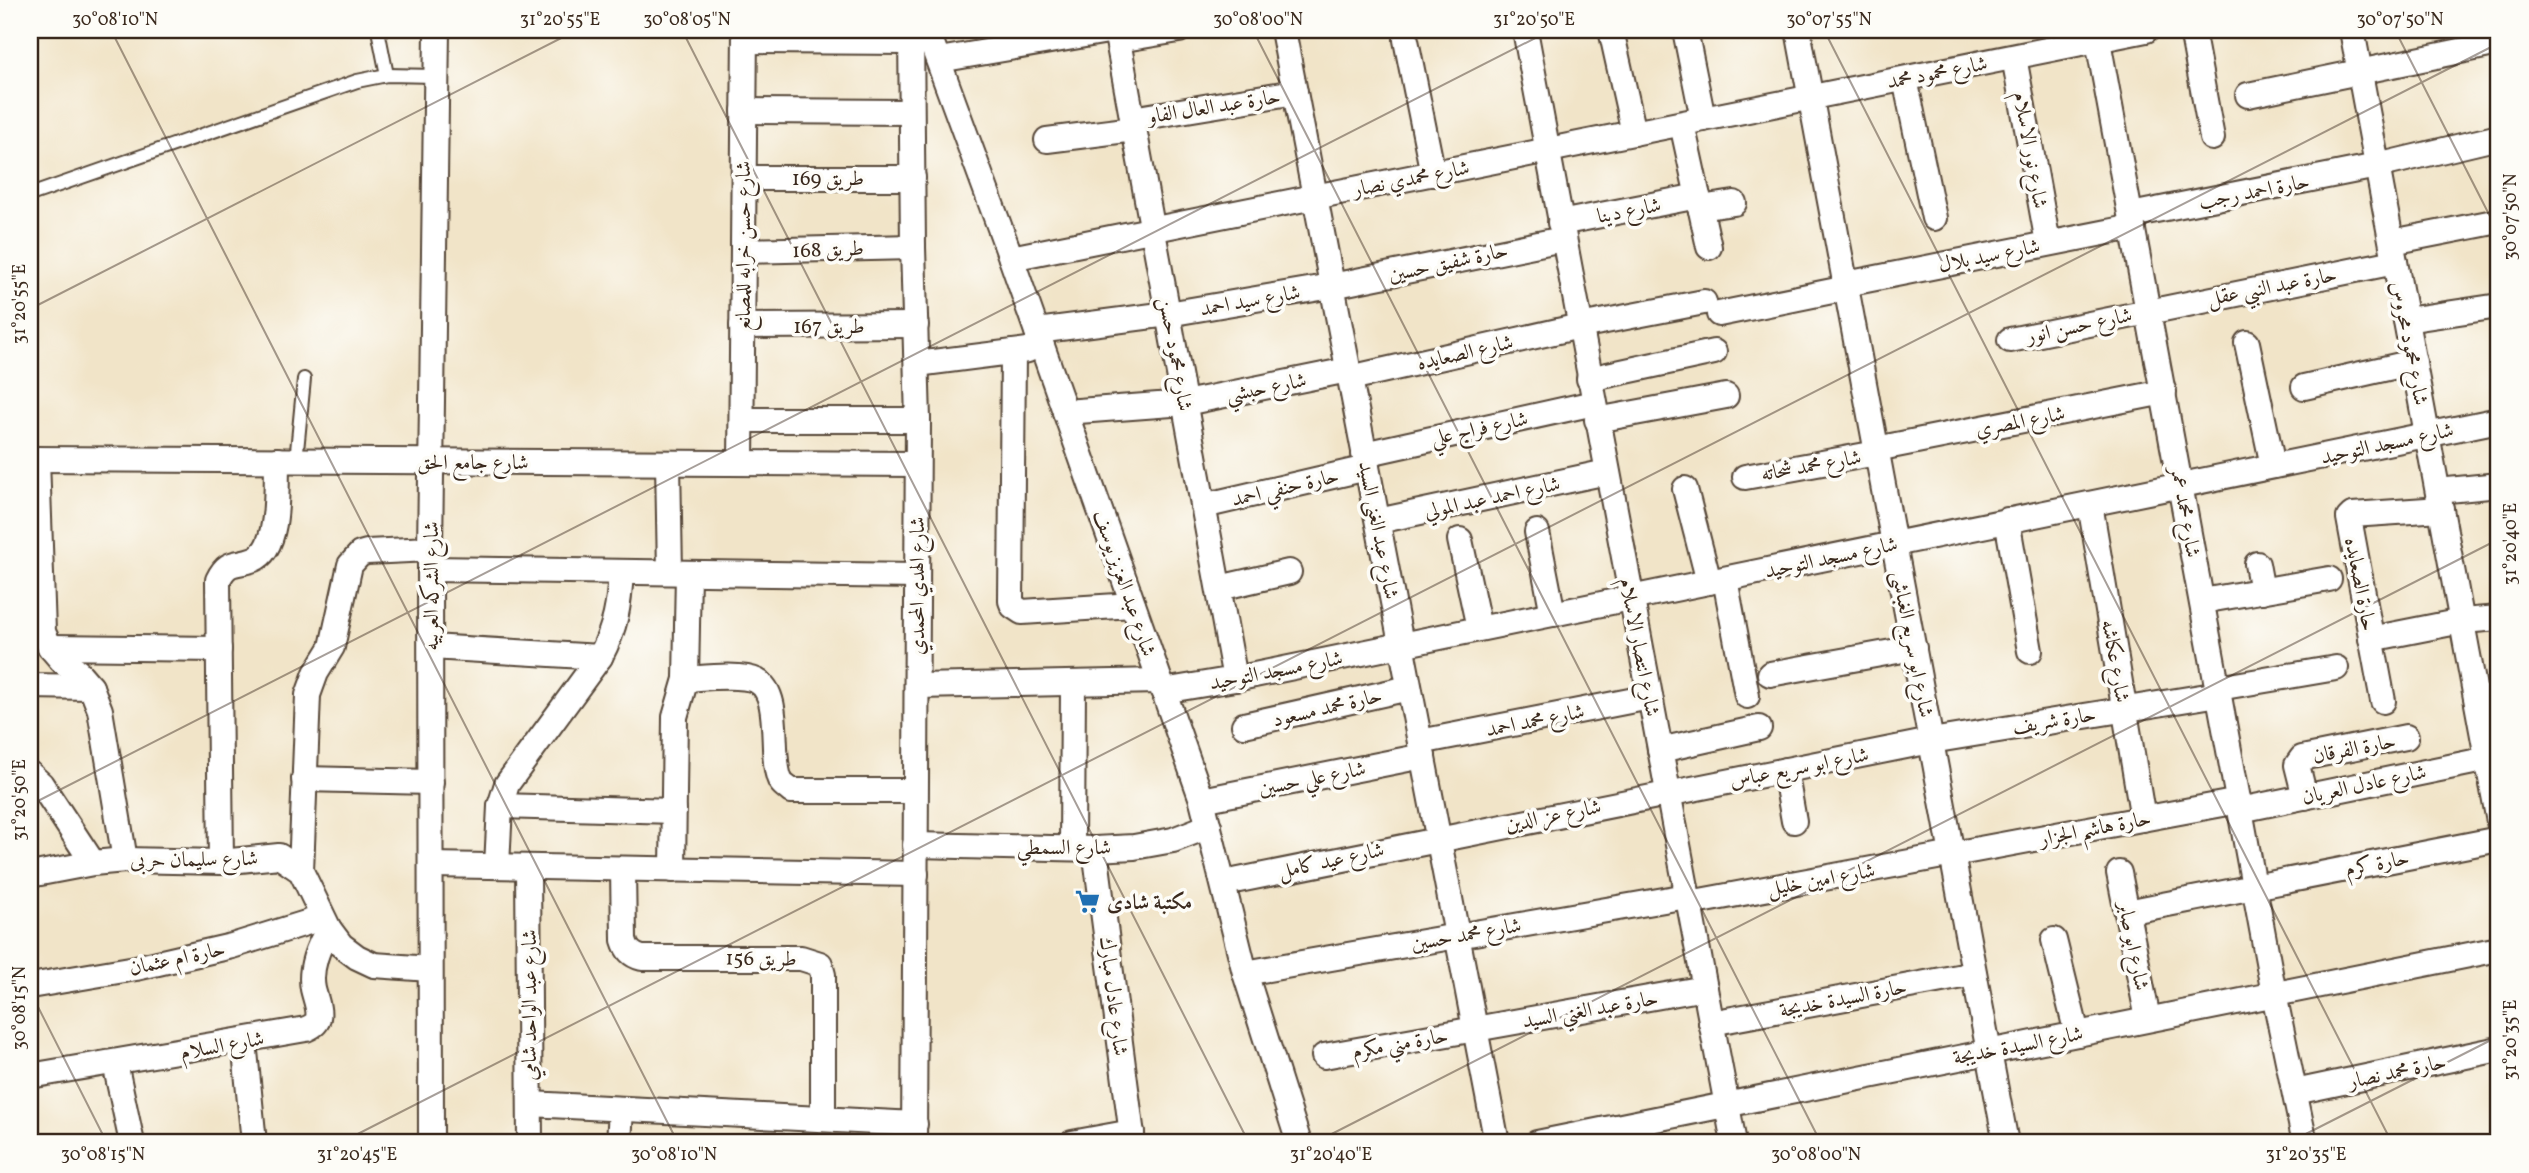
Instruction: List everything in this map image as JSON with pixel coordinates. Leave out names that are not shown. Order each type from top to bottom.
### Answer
[{"type":"street","name":"شارع الشركه العربيه","points":[[431,1143],[430,559],[437,30]]},
{"type":"street","points":[[939,60],[1116,33],[1179,30]]},
{"type":"street","name":"شارع عبد الغنى السيد","points":[[1283,30],[1497,1143]]},
{"type":"street","name":"شارع انتصار الاسلام","points":[[1525,30],[1734,1143]]},
{"type":"street","points":[[1611,30],[1634,133]]},
{"type":"street","points":[[1685,30],[1699,202],[1709,247]]},
{"type":"street","name":"شارع ابو سريع الغباشى","points":[[1798,30],[2006,1143]]},
{"type":"street","name":"شارع محمود محمد","points":[[1811,98],[2014,57],[2097,35],[2146,30]]},
{"type":"street","points":[[2192,30],[2212,138]]},
{"type":"street","name":"شارع محمود محروس","points":[[2352,30],[2462,621],[2490,724],[2488,758],[2499,822]]},
{"type":"street","name":"شارع محمود حسن","points":[[1116,33],[1235,679]]},
{"type":"street","points":[[745,35],[916,34]]},
{"type":"street","name":"شارع عبد العزيز يوسف","points":[[916,34],[939,60],[1202,800],[1245,973],[1299,1143]]},
{"type":"street","name":"شارع الهدي المحمدي","points":[[915,1134],[918,420],[911,112],[916,34]]},
{"type":"street","name":"شارع حسن خرابه للمصانع","points":[[741,463],[745,35]]},
{"type":"street","name":"شارع محمد عمر","points":[[2097,35],[2274,994],[2305,1143]]},
{"type":"street","points":[[1406,40],[1433,174]]},
{"type":"street","points":[[2248,95],[2360,74],[2499,43]]},
{"type":"street","name":"شارع نور الاسلام","points":[[2014,57],[2048,243]]},
{"type":"street","points":[[1905,79],[1934,218]]},
{"type":"street","name":"حارة عبد العال الفاو","points":[[1047,140],[1295,92]]},
{"type":"street","name":"شارع محمدي نصار","points":[[1010,258],[1811,98]]},
{"type":"street","points":[[744,111],[911,112]]},
{"type":"street","name":"حارة احمد رجب","points":[[2132,221],[2499,137]]},
{"type":"street","name":"طريق 169","points":[[744,178],[913,178]]},
{"type":"street","name":"شارع دينا","points":[[1561,231],[1699,202],[1734,203]]},
{"type":"street","name":"حارة عبد النبي عقل","points":[[2148,311],[2393,252],[2499,220]]},
{"type":"street","name":"شارع سيد بلال","points":[[1712,308],[1846,286],[2048,243],[2132,221]]},
{"type":"street","name":"حارة شفيق حسين","points":[[1332,286],[1561,231]]},
{"type":"street","name":"طريق 168","points":[[743,251],[913,247]]},
{"type":"street","name":"شارع سيد احمد","points":[[917,364],[1013,352],[1039,339],[1332,286]]},
{"type":"street","points":[[2406,320],[2499,306]]},
{"type":"street","name":"شارع الصعايده","points":[[1349,374],[1580,326],[1712,308]]},
{"type":"street","name":"شارع حسن انور","points":[[2010,340],[2148,311]]},
{"type":"street","name":"طريق 167","points":[[742,326],[916,325]]},
{"type":"street","points":[[2247,343],[2273,466]]},
{"type":"street","points":[[1013,352],[1013,606],[1022,612],[1133,605]]},
{"type":"street","points":[[1589,379],[1714,352]]},
{"type":"street","points":[[2304,387],[2414,362]]},
{"type":"street","name":"شارع حبشي","points":[[1065,412],[1185,403],[1349,374]]},
{"type":"street","name":"شارع المصري","points":[[1877,451],[2164,393]]},
{"type":"street","name":"شارع فراج علي","points":[[1366,461],[1596,412],[1726,396]]},
{"type":"street","points":[[741,420],[918,420]]},
{"type":"street","name":"شارع مسجد التوحيد","points":[[918,686],[1161,686],[1235,679],[2499,420]]},
{"type":"street","name":"شارع محمد شحاته","points":[[1745,477],[1877,451]]},
{"type":"street","points":[[34,459],[43,632],[50,648],[62,661],[79,672],[91,687],[100,710],[125,860]]},
{"type":"street","name":"شارع جامع الحق","points":[[34,459],[917,464]]},
{"type":"street","points":[[221,862],[218,580],[223,569],[234,562],[255,559],[267,550],[287,460]]},
{"type":"street","name":"حارة حنفي احمد","points":[[1203,506],[1366,461]]},
{"type":"street","points":[[668,463],[686,679],[675,717],[673,870]]},
{"type":"street","name":"شارع احمد عبد المولي","points":[[1378,522],[1607,472]]},
{"type":"street","points":[[2439,500],[2499,485]]},
{"type":"street","points":[[1685,489],[1717,580],[1747,696]]},
{"type":"street","name":"حارة الصعايده","points":[[2383,701],[2350,518],[2352,515],[2439,500]]},
{"type":"street","name":"شارع عكاشه","points":[[2090,504],[2143,819]]},
{"type":"street","points":[[2007,520],[2030,650]]},
{"type":"street","points":[[1537,532],[1553,614]]},
{"type":"street","points":[[1460,540],[1479,628]]},
{"type":"street","points":[[430,969],[374,965],[341,945],[325,923],[301,871],[308,695],[316,673],[332,647],[350,565],[360,554],[621,572],[917,576]]},
{"type":"street","points":[[2257,564],[2262,591]]},
{"type":"street","points":[[497,866],[500,806],[507,784],[600,657],[611,635],[618,611],[621,572]]},
{"type":"street","points":[[1219,588],[1289,572]]},
{"type":"street","points":[[2202,601],[2329,579]]},
{"type":"street","points":[[2371,639],[2462,621],[2499,618]]},
{"type":"street","points":[[431,647],[600,657]]},
{"type":"street","points":[[50,648],[219,649]]},
{"type":"street","points":[[1769,674],[1914,648]]},
{"type":"street","name":"حارة شريف","points":[[1931,741],[2124,709],[2336,668]]},
{"type":"street","points":[[686,679],[744,677],[757,681],[767,690],[771,703],[777,770],[781,783],[791,791],[915,792]]},
{"type":"street","name":"شارع عادل مبارك","points":[[1073,685],[1084,849],[1133,1138]]},
{"type":"street","points":[[30,686],[91,687]]},
{"type":"street","name":"حارة محمد مسعود","points":[[1244,725],[1409,688]]},
{"type":"street","name":"شارع محمد احمد","points":[[1421,749],[1650,697]]},
{"type":"street","points":[[1660,750],[1759,728]]},
{"type":"street","name":"حارة الفرقان","points":[[2305,797],[2297,765],[2302,758],[2406,737]]},
{"type":"street","name":"شارع ابو سريع عباس","points":[[1668,793],[1931,741]]},
{"type":"street","name":"شارع علي حسين","points":[[1202,800],[1421,749]]},
{"type":"street","name":"شارع عادل العريان","points":[[2239,805],[2305,797],[2488,758]]},
{"type":"street","points":[[1785,770],[1794,821]]},
{"type":"street","points":[[30,774],[41,784],[93,863]]},
{"type":"street","points":[[304,779],[431,782]]},
{"type":"street","name":"شارع عز الدين","points":[[1438,838],[1668,793]]},
{"type":"street","name":"حارة هاشم الجزار","points":[[1952,855],[2143,819],[2239,805]]},
{"type":"street","points":[[500,806],[674,811]]},
{"type":"street","name":"شارع السمطي","points":[[915,845],[1084,849],[1134,847],[1173,840],[1209,825]]},
{"type":"street","name":"شارع عيد كامل","points":[[1224,883],[1438,838]]},
{"type":"street","name":"حارة كرم","points":[[2127,912],[2499,839]]},
{"type":"street","name":"شارع امين خليل","points":[[1688,900],[1952,855]]},
{"type":"street","name":"شارع سليمان حربى","points":[[30,876],[93,863],[125,860],[221,862],[279,856],[301,871]]},
{"type":"street","points":[[431,865],[916,874]]},
{"type":"street","name":"شارع عبد الواحد شامي","points":[[528,867],[530,1143]]},
{"type":"street","name":"طريق 156","points":[[624,869],[624,940],[633,955],[642,958],[801,957],[820,964],[823,975],[822,1119]]},
{"type":"street","name":"شارع ابو صابر","points":[[2119,873],[2148,1019]]},
{"type":"street","name":"شارع محمد حسين","points":[[1245,973],[1688,900]]},
{"type":"street","name":"حارة ام عثمان","points":[[30,986],[136,968],[325,923]]},
{"type":"street","name":"شارع السلام","points":[[30,1076],[296,1032],[315,1024],[318,1018],[312,986],[313,968],[325,923]]},
{"type":"street","points":[[2054,940],[2077,1034]]},
{"type":"street","name":"شارع السيدة خديجة","points":[[1537,1143],[2499,948]]},
{"type":"street","name":"حارة السيدة خديجة","points":[[1711,1023],[1974,974]]},
{"type":"street","name":"حارة عبد الغني السيد","points":[[1475,1030],[1705,988]]},
{"type":"street","name":"حارة مني مكرم","points":[[1324,1056],[1475,1030]]},
{"type":"street","points":[[244,1041],[254,1143]]},
{"type":"street","name":"حارة محمد نصار","points":[[2295,1092],[2499,1049]]},
{"type":"street","points":[[115,1063],[132,1143]]},
{"type":"street","points":[[530,1104],[822,1119],[915,1134]]},
{"type":"street","points":[[619,1143],[621,1109]]},
{"type":"street","points":[[1072,1143],[1133,1138]]},
{"type":"lane","points":[[379,30],[387,75]]},
{"type":"lane","points":[[30,195],[342,85],[387,75],[436,76]]},
{"type":"lane","points":[[287,460],[304,379]]},
{"type":"place","name":"مكتبة شادى","points":[[1087,902]]}]
